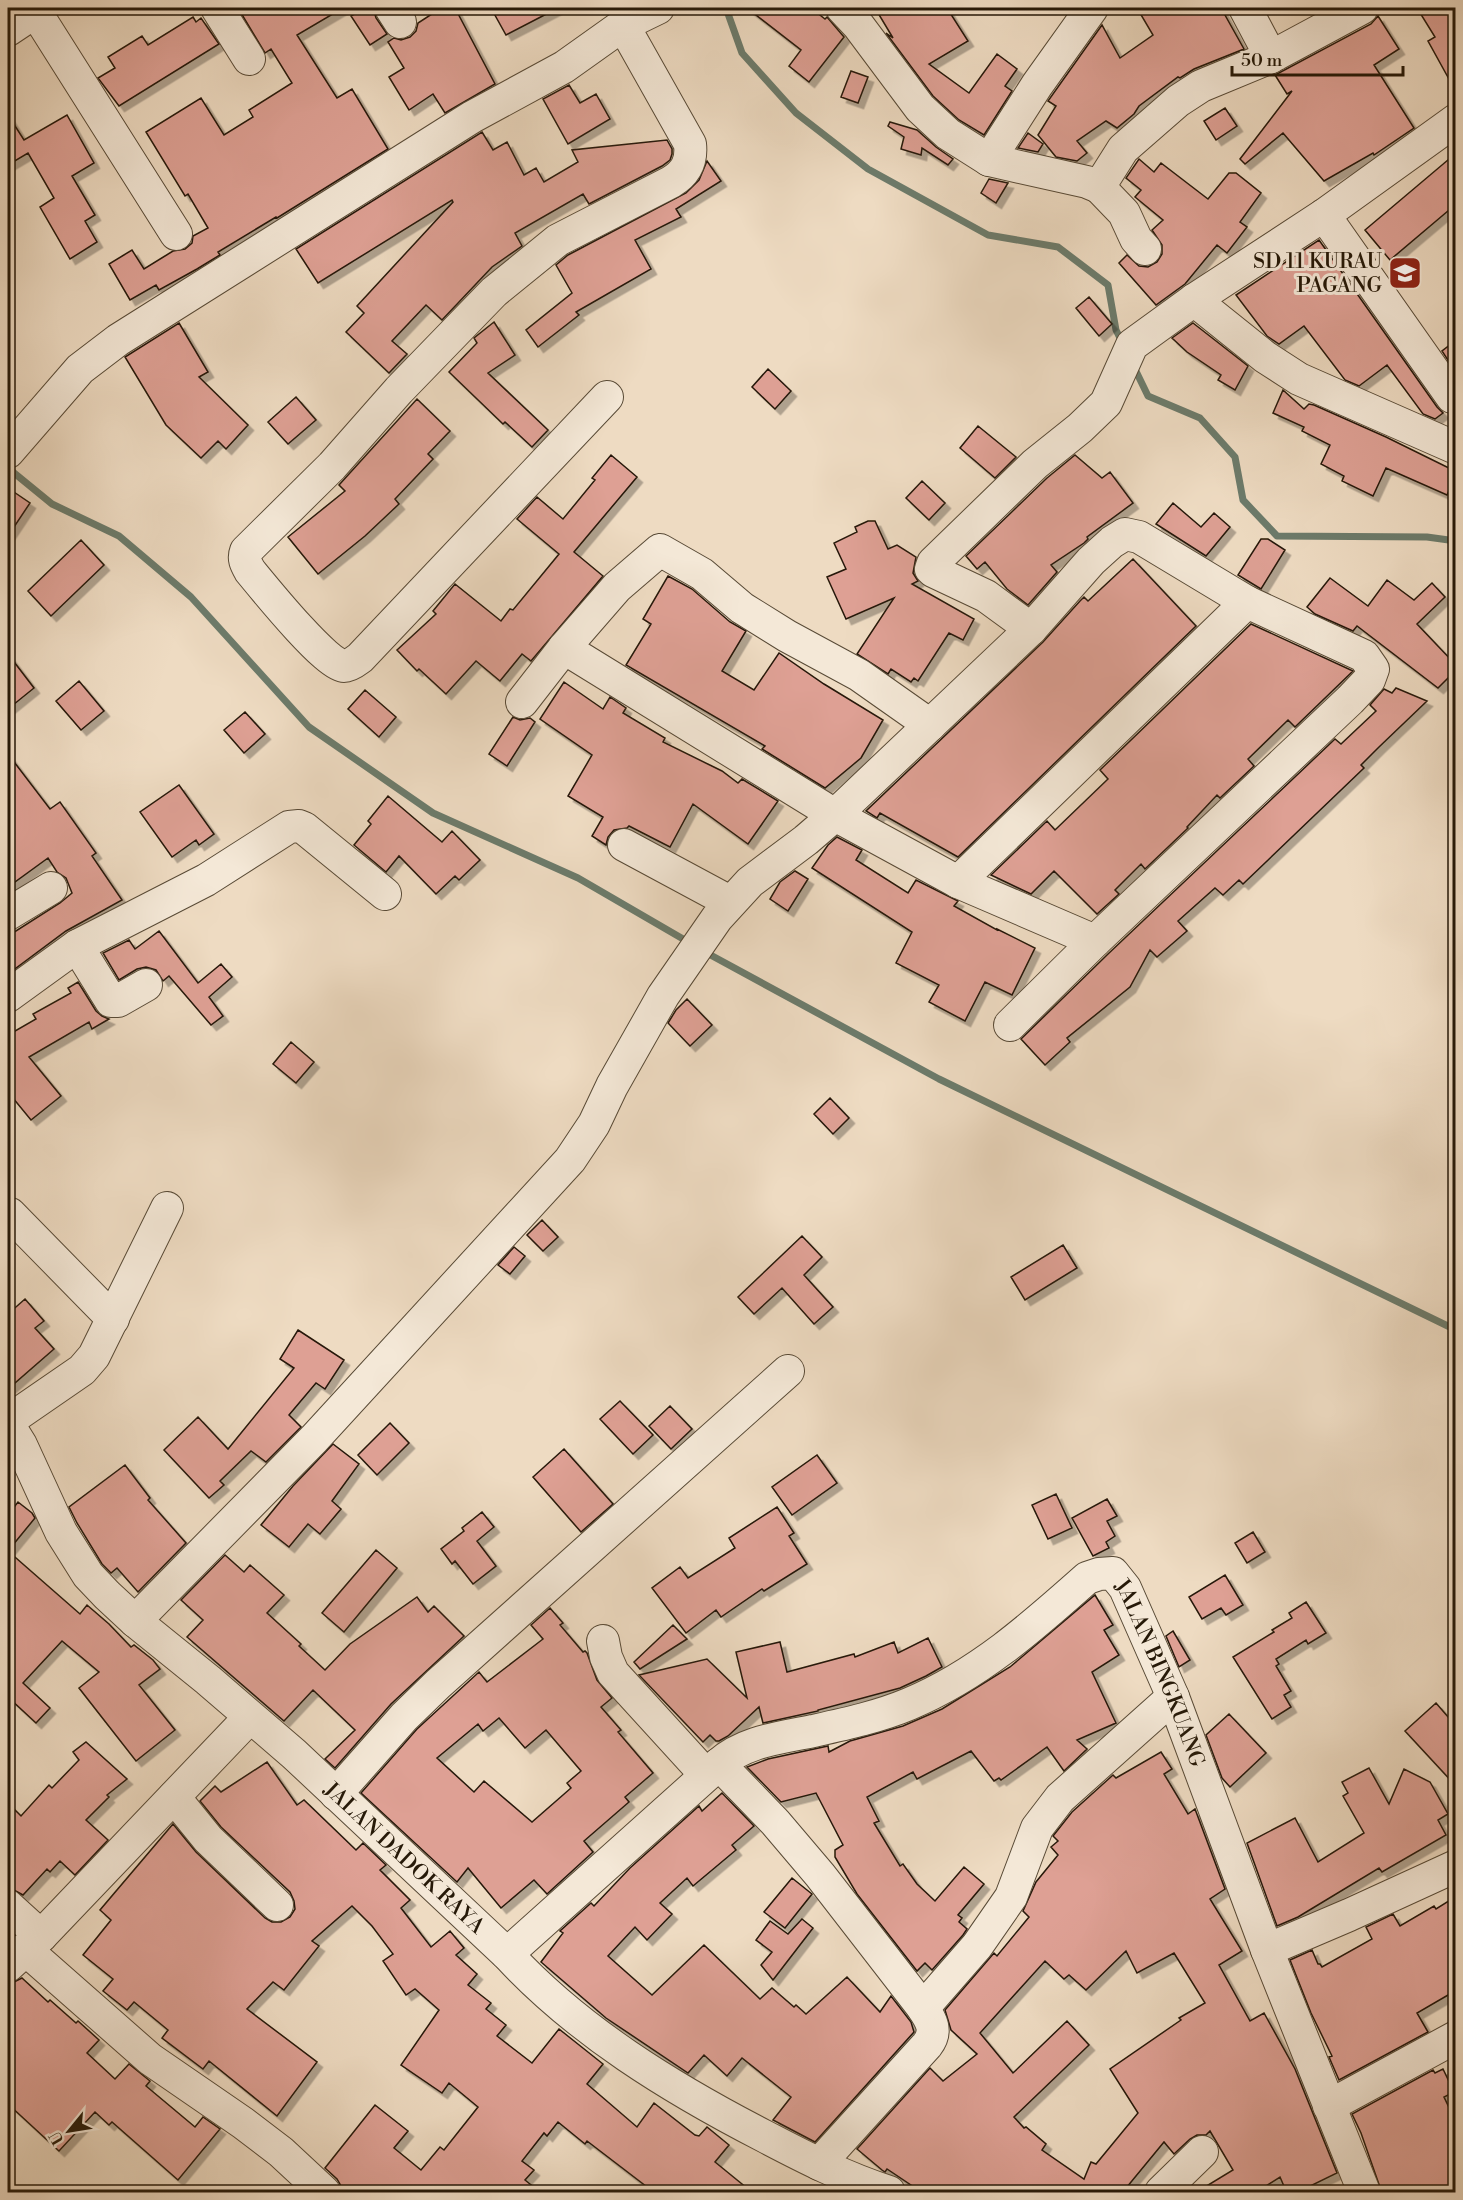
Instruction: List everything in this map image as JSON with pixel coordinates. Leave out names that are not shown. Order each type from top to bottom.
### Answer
[{"type":"street","points":[[217,8],[249,58]]},
{"type":"street","points":[[842,8],[858,25],[920,108],[948,134],[990,160],[1087,182],[1099,187],[1124,213],[1136,239],[1145,249]]},
{"type":"street","points":[[990,160],[1037,85],[1092,8]]},
{"type":"street","points":[[1245,8],[1271,57]]},
{"type":"street","points":[[1099,187],[1123,149],[1178,101],[1201,86],[1271,57],[1362,8]]},
{"type":"street","points":[[8,30],[38,9],[176,234]]},
{"type":"street","points":[[8,452],[80,369],[118,340],[472,117],[564,67],[638,14],[690,144],[691,154],[684,173],[671,182],[558,240],[494,292],[399,390],[332,466],[246,551],[245,562],[250,572],[321,652],[337,664],[350,665],[360,658],[607,397]]},
{"type":"street","points":[[1031,629],[986,596],[933,571],[932,565],[1035,464],[1080,428],[1106,403],[1132,345],[1194,300],[1324,215],[1455,120]]},
{"type":"street","points":[[1324,215],[1452,397]]},
{"type":"street","points":[[1194,300],[1265,357],[1299,379],[1455,448]]},
{"type":"street","points":[[135,1621],[314,1439],[570,1160],[594,1124],[612,1086],[663,996],[724,910],[750,882],[835,815],[930,725],[1031,629],[1091,561],[1112,542],[1125,534],[1139,537],[1247,602],[1364,656],[1373,669],[1373,674],[1350,700],[1095,941],[1010,1025]]},
{"type":"street","points":[[522,702],[564,648],[617,587],[660,550],[702,574],[742,608],[787,636],[859,675],[930,725]]},
{"type":"street","points":[[958,882],[1247,602]]},
{"type":"street","points":[[564,648],[835,815],[958,882],[1095,941]]},
{"type":"street","points":[[8,994],[77,946],[206,880],[284,829],[294,826],[304,828],[385,894]]},
{"type":"street","points":[[624,845],[724,910]]},
{"type":"street","points":[[8,914],[51,888]]},
{"type":"street","points":[[77,946],[111,1001],[118,1001],[146,986]]},
{"type":"street","points":[[8,1423],[82,1370],[94,1356],[167,1208]]},
{"type":"street","points":[[10,1214],[113,1319]]},
{"type":"street","points":[[336,1794],[404,1717],[438,1684],[788,1371]]},
{"type":"street","name":"JALAN DADOK RAYA","points":[[8,1423],[75,1556],[107,1595],[294,1754],[507,1954],[535,1985],[669,2083],[737,2122],[819,2164],[879,2191]]},
{"type":"street","name":"JALAN BINGKUANG","points":[[713,1770],[729,1756],[751,1745],[859,1721],[908,1704],[944,1688],[1002,1652],[1087,1578],[1098,1574],[1113,1574],[1120,1579],[1173,1697],[1267,1950],[1364,2193]]},
{"type":"street","points":[[603,1641],[606,1657],[613,1673],[713,1770],[776,1822],[923,2007],[933,2025],[932,2040],[819,2164]]},
{"type":"street","points":[[923,2007],[976,1946],[1011,1897],[1032,1840],[1045,1816],[1060,1798],[1173,1697]]},
{"type":"street","points":[[24,1950],[250,1717]]},
{"type":"street","points":[[507,1954],[713,1770]]},
{"type":"street","points":[[174,1797],[208,1839],[277,1905]]},
{"type":"street","points":[[1267,1950],[1455,1866]]},
{"type":"street","points":[[8,1906],[24,1950],[150,2059],[266,2141],[324,2193]]},
{"type":"street","points":[[1329,2106],[1454,2041]]},
{"type":"street","points":[[1161,2193],[1202,2152]]},
{"type":"building","points":[[238,8],[343,8],[297,35],[337,98],[352,89],[388,149],[218,252],[220,255],[197,269],[159,290],[156,285],[130,300],[109,264],[132,250],[144,269],[173,251],[185,249],[192,243],[193,236],[208,228],[188,194],[185,196],[146,132],[201,98],[224,135],[253,117],[249,110],[292,83],[271,49],[265,53]]},
{"type":"building","points":[[365,8],[373,8],[376,18],[387,34],[370,45],[351,16]]},
{"type":"building","points":[[428,8],[455,8],[495,84],[445,113],[433,94],[409,110],[389,77],[404,68],[388,42],[394,38],[401,40],[410,37],[416,31],[418,23],[432,14]]},
{"type":"building","points":[[491,8],[558,8],[506,35]]},
{"type":"building","points":[[747,8],[811,8],[825,19],[827,17],[844,37],[809,82],[789,66],[801,50]]},
{"type":"building","points":[[875,8],[947,8],[968,41],[929,64],[969,93],[997,54],[1017,69],[1005,86],[1012,91],[984,135],[959,120],[933,96],[886,33],[893,38]]},
{"type":"building","points":[[1137,8],[1221,8],[1244,49],[1178,77],[1139,106],[1134,114],[1117,128],[1106,121],[1077,141],[1087,153],[1077,161],[1056,157],[1038,135],[1056,106],[1048,101],[1102,25],[1120,58],[1153,35]]},
{"type":"building","points":[[1417,8],[1455,8],[1455,90],[1428,41],[1435,37]]},
{"type":"building","points":[[1378,16],[1399,49],[1374,65],[1414,128],[1374,155],[1373,153],[1324,181],[1283,133],[1245,164],[1240,159],[1292,91],[1287,94],[1275,75],[1371,24]]},
{"type":"building","points":[[193,17],[196,22],[201,18],[219,44],[119,106],[98,78],[115,68],[108,57],[142,36],[148,45]]},
{"type":"building","points":[[851,71],[868,77],[858,103],[841,97]]},
{"type":"building","points":[[569,85],[580,103],[596,94],[610,119],[568,144],[543,99]]},
{"type":"building","points":[[1225,108],[1237,126],[1216,140],[1204,121]]},
{"type":"building","points":[[8,115],[24,140],[67,115],[94,163],[72,176],[95,215],[85,221],[97,242],[70,259],[40,207],[54,198],[28,153],[8,165]]},
{"type":"building","points":[[890,122],[917,130],[953,159],[948,165],[922,148],[921,155],[901,149],[904,137],[888,126]]},
{"type":"building","points":[[482,132],[493,150],[507,142],[524,175],[536,168],[544,182],[578,162],[572,150],[667,140],[672,154],[670,160],[662,166],[589,204],[583,194],[515,233],[522,246],[492,267],[442,320],[426,305],[392,341],[407,354],[389,373],[346,332],[364,313],[357,306],[453,202],[452,200],[318,283],[296,249]]},
{"type":"building","points":[[1028,133],[1043,144],[1038,152],[1018,148]]},
{"type":"building","points":[[1455,154],[1455,205],[1390,260],[1365,230]]},
{"type":"building","points":[[1139,159],[1154,172],[1161,163],[1208,199],[1229,173],[1236,173],[1261,193],[1240,222],[1247,227],[1227,253],[1217,245],[1185,284],[1156,305],[1119,263],[1127,255],[1139,266],[1148,267],[1157,262],[1162,254],[1162,245],[1152,230],[1163,220],[1135,197],[1141,190],[1126,178]]},
{"type":"building","points":[[707,161],[721,181],[676,209],[681,217],[635,240],[651,269],[576,312],[579,315],[538,347],[526,330],[572,293],[556,265],[568,255],[686,193],[699,180]]},
{"type":"building","points":[[989,179],[1008,183],[996,203],[981,193]]},
{"type":"building","points":[[1319,240],[1443,413],[1435,419],[1423,414],[1387,365],[1359,386],[1345,380],[1304,326],[1279,344],[1267,336],[1236,295]]},
{"type":"building","points":[[1089,297],[1112,324],[1099,336],[1076,308]]},
{"type":"building","points":[[494,322],[515,355],[488,373],[548,430],[532,447],[505,422],[503,424],[449,372],[477,343],[474,338]]},
{"type":"building","points":[[179,323],[208,372],[199,377],[248,425],[226,449],[218,441],[201,458],[166,425],[125,357]]},
{"type":"building","points":[[1193,323],[1248,366],[1235,390],[1218,380],[1221,375],[1187,352],[1172,338]]},
{"type":"building","points":[[1455,341],[1455,371],[1442,351]]},
{"type":"building","points":[[768,369],[791,391],[775,409],[752,387]]},
{"type":"building","points":[[1283,390],[1304,409],[1309,404],[1314,405],[1455,471],[1455,477],[1447,495],[1386,468],[1373,496],[1342,481],[1344,476],[1321,464],[1330,445],[1302,431],[1304,427],[1273,413]]},
{"type":"building","points":[[296,397],[316,420],[288,444],[268,422]]},
{"type":"building","points":[[417,399],[450,431],[428,454],[433,459],[395,499],[399,504],[365,536],[318,574],[288,537],[345,491],[339,485]]},
{"type":"building","points":[[978,426],[1016,457],[995,478],[960,448]]},
{"type":"building","points":[[611,455],[637,477],[574,552],[603,576],[531,661],[522,654],[500,681],[476,661],[446,694],[419,669],[417,671],[397,650],[436,614],[433,611],[455,584],[501,621],[510,609],[513,610],[559,554],[517,519],[537,497],[563,519],[595,480],[592,478]]},
{"type":"building","points":[[1075,455],[1102,478],[1110,472],[1133,503],[1087,537],[1084,543],[1051,565],[1057,572],[1028,605],[1007,589],[985,562],[977,569],[966,556],[1047,478]]},
{"type":"building","points":[[922,481],[945,503],[929,520],[906,498]]},
{"type":"building","points":[[8,488],[30,503],[8,536]]},
{"type":"building","points":[[1173,503],[1201,527],[1214,513],[1230,527],[1206,556],[1156,524]]},
{"type":"building","points":[[868,521],[875,521],[888,549],[897,545],[916,557],[913,573],[918,581],[912,584],[974,619],[963,640],[949,633],[918,681],[914,678],[911,682],[891,669],[888,674],[857,654],[894,598],[846,619],[827,577],[846,569],[834,543],[857,532],[855,527]]},
{"type":"building","points":[[1261,539],[1268,539],[1285,550],[1261,589],[1238,575]]},
{"type":"building","points":[[81,540],[104,565],[51,616],[28,591]]},
{"type":"building","points":[[1133,559],[1196,626],[958,857],[880,813],[877,818],[866,811],[1043,642],[1084,597],[1088,601]]},
{"type":"building","points":[[668,576],[692,589],[730,622],[746,631],[722,671],[754,690],[779,653],[883,720],[861,758],[825,788],[762,749],[765,746],[626,665],[651,624],[643,619]]},
{"type":"building","points":[[1330,578],[1368,606],[1387,580],[1414,600],[1432,583],[1445,597],[1417,624],[1455,664],[1455,671],[1438,688],[1357,626],[1353,631],[1315,614],[1307,607]]},
{"type":"building","points":[[1251,624],[1353,671],[1295,727],[1288,720],[1248,759],[1254,766],[1220,798],[1217,795],[1188,828],[1145,869],[1141,864],[1115,890],[1119,894],[1097,914],[1054,871],[1031,894],[991,875],[1047,821],[1055,830],[1108,779],[1100,770]]},
{"type":"building","points":[[8,654],[34,688],[8,709]]},
{"type":"building","points":[[79,681],[104,711],[81,730],[56,701]]},
{"type":"building","points":[[564,682],[603,709],[610,697],[626,708],[623,713],[665,738],[663,742],[722,771],[738,783],[742,779],[778,801],[748,844],[693,804],[670,847],[629,826],[614,830],[608,837],[606,845],[592,836],[603,817],[568,796],[592,755],[540,719]]},
{"type":"building","points":[[1396,688],[1427,701],[1361,765],[1364,768],[1243,884],[1239,880],[1223,895],[1215,888],[1178,921],[1187,931],[1157,957],[1150,950],[1130,987],[1067,1038],[1070,1042],[1045,1065],[1021,1039],[1335,739],[1341,744],[1376,711],[1370,705],[1384,689],[1392,693]]},
{"type":"building","points":[[365,690],[396,717],[379,737],[348,709]]},
{"type":"building","points":[[245,712],[265,734],[244,753],[224,730]]},
{"type":"building","points":[[513,717],[520,720],[530,718],[535,722],[507,766],[489,754]]},
{"type":"building","points":[[8,754],[50,809],[60,802],[96,853],[92,856],[122,900],[66,931],[8,974],[8,936],[72,893],[66,878],[57,872],[48,858],[8,887]]},
{"type":"building","points":[[179,785],[214,834],[199,845],[196,840],[172,857],[140,812]]},
{"type":"building","points":[[388,796],[442,842],[452,831],[480,860],[459,880],[455,876],[436,894],[399,856],[386,872],[354,845],[371,824],[368,821]]},
{"type":"building","points":[[837,837],[862,850],[856,860],[908,893],[916,880],[958,901],[954,906],[1035,948],[1012,995],[985,982],[965,1021],[929,1002],[939,985],[896,963],[912,932],[812,868],[828,845]]},
{"type":"building","points":[[795,871],[808,879],[788,911],[770,899],[780,882]]},
{"type":"building","points":[[159,931],[198,983],[221,964],[232,977],[209,997],[223,1016],[211,1025],[169,976],[163,981],[156,970],[146,967],[137,969],[119,980],[103,953],[129,940],[135,949]]},
{"type":"building","points":[[78,982],[96,1011],[109,1019],[92,1029],[89,1022],[29,1057],[61,1096],[31,1120],[8,1092],[8,1031],[10,1034],[36,1019],[33,1014],[71,993],[68,988]]},
{"type":"building","points":[[687,999],[712,1025],[690,1046],[668,1023]]},
{"type":"building","points":[[291,1042],[314,1062],[296,1083],[273,1064]]},
{"type":"building","points":[[830,1098],[849,1118],[833,1134],[814,1114]]},
{"type":"building","points":[[542,1220],[558,1237],[543,1251],[527,1235]]},
{"type":"building","points":[[802,1236],[822,1257],[804,1275],[833,1307],[814,1324],[782,1288],[754,1314],[738,1297]]},
{"type":"building","points":[[1063,1245],[1077,1268],[1025,1300],[1011,1277]]},
{"type":"building","points":[[514,1247],[525,1256],[510,1274],[498,1265]]},
{"type":"building","points":[[25,1299],[44,1321],[35,1328],[54,1349],[8,1389],[8,1314]]},
{"type":"building","points":[[298,1330],[344,1360],[325,1389],[316,1383],[289,1415],[301,1427],[266,1462],[251,1451],[220,1481],[224,1485],[209,1498],[164,1450],[198,1417],[228,1449],[294,1368],[280,1359]]},
{"type":"building","points":[[620,1401],[653,1435],[633,1454],[600,1419]]},
{"type":"building","points":[[670,1406],[692,1429],[671,1449],[649,1426]]},
{"type":"building","points":[[390,1423],[409,1443],[377,1475],[358,1455]]},
{"type":"building","points":[[333,1444],[359,1464],[332,1501],[341,1509],[320,1534],[308,1524],[289,1547],[261,1525],[293,1486]]},
{"type":"building","points":[[564,1449],[613,1504],[581,1532],[533,1477]]},
{"type":"building","points":[[817,1455],[837,1483],[792,1515],[772,1487]]},
{"type":"building","points":[[125,1465],[150,1498],[148,1500],[186,1543],[138,1592],[117,1568],[111,1573],[102,1564],[69,1507]]},
{"type":"building","points":[[1056,1494],[1072,1528],[1048,1539],[1032,1505]]},
{"type":"building","points":[[1107,1499],[1117,1516],[1107,1521],[1115,1536],[1106,1542],[1109,1548],[1093,1556],[1072,1518]]},
{"type":"building","points":[[18,1502],[35,1518],[8,1551],[8,1515]]},
{"type":"building","points":[[777,1507],[794,1533],[789,1536],[807,1564],[764,1591],[762,1589],[721,1617],[716,1610],[686,1633],[652,1588],[680,1567],[688,1578],[735,1548],[729,1538]]},
{"type":"building","points":[[482,1512],[494,1527],[477,1541],[496,1566],[473,1584],[455,1561],[452,1564],[441,1549],[464,1531],[462,1528]]},
{"type":"building","points":[[1253,1532],[1265,1552],[1247,1563],[1235,1543]]},
{"type":"building","points":[[376,1550],[397,1568],[344,1632],[322,1613]]},
{"type":"building","points":[[8,1551],[80,1614],[87,1605],[131,1647],[134,1645],[153,1660],[160,1669],[139,1685],[175,1730],[136,1761],[79,1688],[99,1672],[62,1641],[23,1683],[50,1708],[36,1723],[9,1698],[8,1700]]},
{"type":"building","points":[[225,1555],[244,1572],[250,1565],[284,1595],[267,1613],[325,1670],[350,1644],[417,1597],[428,1612],[434,1606],[464,1636],[391,1704],[335,1768],[325,1759],[355,1730],[313,1690],[284,1721],[187,1637],[203,1620],[181,1600]]},
{"type":"building","points":[[1225,1575],[1243,1605],[1226,1615],[1221,1608],[1202,1619],[1189,1597]]},
{"type":"building","points":[[1095,1595],[1113,1625],[1104,1630],[1119,1655],[1092,1672],[1116,1723],[1077,1740],[1087,1749],[1064,1771],[1047,1747],[1001,1780],[999,1778],[994,1781],[971,1751],[917,1779],[913,1772],[867,1797],[879,1821],[874,1823],[900,1866],[903,1864],[917,1884],[935,1901],[964,1867],[984,1884],[958,1915],[962,1918],[959,1922],[967,1929],[963,1935],[932,1970],[925,1963],[917,1971],[857,1894],[835,1857],[835,1850],[843,1845],[816,1793],[781,1802],[747,1767],[768,1759],[828,1746],[829,1752],[850,1741],[903,1726],[942,1709],[1010,1667]]},
{"type":"building","points":[[1306,1602],[1326,1633],[1308,1644],[1306,1640],[1276,1659],[1279,1664],[1276,1666],[1291,1691],[1284,1695],[1291,1707],[1272,1719],[1233,1657],[1274,1632],[1272,1630],[1292,1618],[1289,1613]]},
{"type":"building","points":[[550,1608],[563,1623],[560,1625],[583,1652],[587,1653],[597,1680],[612,1698],[601,1707],[621,1730],[618,1732],[653,1773],[625,1797],[629,1802],[584,1841],[593,1852],[547,1894],[534,1880],[501,1908],[468,1868],[457,1882],[361,1793],[417,1729],[479,1672],[487,1682],[543,1639],[531,1625]],"holes":[[[499,1718],[525,1748],[546,1730],[581,1771],[567,1783],[571,1788],[532,1822],[484,1781],[474,1792],[437,1758],[478,1724],[483,1731]]]},
{"type":"building","points":[[673,1625],[687,1639],[640,1669],[634,1662]]},
{"type":"building","points":[[1173,1631],[1190,1660],[1179,1667],[1166,1636]]},
{"type":"building","points":[[928,1638],[942,1667],[926,1676],[900,1688],[818,1711],[763,1723],[759,1707],[728,1736],[719,1741],[710,1735],[703,1742],[639,1675],[707,1659],[747,1698],[736,1652],[780,1642],[787,1672],[854,1654],[855,1657],[894,1642],[898,1653]]},
{"type":"building","points":[[1436,1703],[1455,1725],[1455,1785],[1405,1731]]},
{"type":"building","points":[[1229,1714],[1266,1753],[1230,1787],[1222,1778],[1206,1735]]},
{"type":"building","points":[[86,1742],[127,1779],[107,1795],[109,1797],[86,1820],[108,1840],[75,1875],[60,1861],[50,1872],[47,1869],[23,1895],[8,1889],[8,1803],[21,1816],[49,1785],[52,1788],[79,1760],[73,1752]]},
{"type":"building","points":[[1161,1752],[1172,1769],[1164,1774],[1188,1814],[1195,1809],[1225,1889],[1210,1899],[1242,1951],[1219,1965],[1250,2021],[1264,2013],[1295,2069],[1337,2173],[1296,2193],[1287,2193],[1280,2177],[1255,2193],[1195,2193],[1233,2170],[1210,2131],[1206,2135],[1197,2135],[1190,2139],[1174,2154],[1164,2142],[1122,2193],[923,2193],[887,2169],[885,2172],[882,2170],[857,2149],[930,2068],[943,2081],[977,2054],[951,2030],[945,2010],[994,1953],[997,1956],[1029,1917],[1023,1911],[1036,1882],[1058,1855],[1051,1847],[1058,1841],[1053,1836],[1072,1812],[1113,1775],[1116,1778]],"holes":[[[1126,1951],[1137,1973],[1174,1953],[1205,2003],[1179,2018],[1181,2020],[1110,2069],[1138,2113],[1096,2164],[1091,2162],[1084,2179],[1042,2150],[1046,2144],[1026,2127],[1024,2128],[1014,2117],[1089,2045],[1067,2021],[1013,2073],[980,2033],[1045,1961],[1064,1979],[1069,1975],[1086,1990]]]},
{"type":"building","points":[[267,1762],[297,1805],[304,1800],[356,1850],[363,1843],[386,1865],[380,1870],[410,1900],[401,1908],[431,1947],[450,1931],[464,1948],[456,1955],[477,1974],[468,1985],[491,2003],[486,2009],[506,2025],[497,2036],[532,2063],[559,2029],[603,2064],[587,2084],[637,2127],[654,2103],[695,2135],[699,2136],[707,2127],[729,2145],[715,2162],[753,2193],[655,2193],[587,2141],[585,2144],[558,2122],[547,2136],[544,2133],[522,2161],[534,2170],[525,2180],[541,2193],[341,2193],[341,2186],[337,2179],[325,2168],[375,2105],[408,2131],[394,2148],[421,2170],[440,2147],[444,2150],[478,2107],[449,2083],[442,2093],[401,2065],[439,2010],[415,1989],[406,1995],[383,1961],[393,1954],[372,1926],[352,1906],[312,1941],[319,1946],[284,1990],[273,1982],[247,2009],[317,2062],[277,2116],[209,2061],[203,2069],[162,2038],[168,2030],[134,2002],[127,2010],[103,1991],[113,1979],[83,1955],[111,1920],[100,1910],[173,1824],[196,1852],[265,1918],[272,1922],[281,1922],[290,1917],[295,1909],[290,1892],[221,1827],[200,1801],[215,1786],[221,1792]]},
{"type":"building","points":[[1369,1768],[1389,1804],[1404,1769],[1430,1782],[1448,1814],[1438,1820],[1446,1835],[1382,1872],[1379,1868],[1298,1917],[1277,1926],[1247,1843],[1295,1818],[1318,1862],[1364,1833],[1343,1796],[1348,1793],[1342,1782]]},
{"type":"building","points":[[722,1793],[754,1826],[732,1845],[736,1850],[693,1886],[687,1878],[660,1903],[672,1914],[647,1940],[635,1927],[608,1956],[652,1995],[704,1945],[760,1999],[772,1988],[806,2014],[847,1977],[880,2012],[891,1996],[911,2022],[914,2032],[815,2142],[773,2120],[791,2097],[742,2058],[727,2076],[704,2055],[688,2073],[606,2018],[541,1962],[563,1933],[560,1931],[591,1903],[594,1906],[630,1868],[699,1806],[702,1811]]},
{"type":"building","points":[[792,1878],[812,1894],[785,1928],[764,1912]]},
{"type":"building","points":[[1455,1897],[1455,1991],[1417,2013],[1428,2032],[1339,2080],[1329,2057],[1332,2056],[1311,2013],[1290,1960],[1312,1950],[1318,1964],[1322,1967],[1372,1939],[1366,1927],[1393,1914],[1400,1926],[1434,1906],[1436,1909]]},
{"type":"building","points":[[802,1919],[813,1928],[773,1980],[761,1965],[772,1952],[756,1940],[770,1921],[788,1934]]},
{"type":"building","points":[[22,1978],[48,2002],[50,2000],[99,2040],[87,2053],[115,2079],[129,2064],[150,2081],[146,2086],[195,2127],[203,2117],[220,2129],[178,2180],[112,2122],[109,2125],[95,2112],[59,2151],[8,2104],[8,1983]]},
{"type":"building","points":[[1443,2069],[1454,2092],[1444,2097],[1455,2120],[1455,2193],[1382,2193],[1352,2114],[1433,2070],[1435,2073]]},
{"type":"waterway","points":[[726,8],[742,53],[796,113],[868,169],[988,235],[1058,247],[1108,285],[1116,330],[1123,344]]},
{"type":"waterway","points":[[1133,365],[1148,396],[1200,418],[1235,457],[1243,500],[1277,536],[1427,537],[1456,541]]},
{"type":"waterway","points":[[8,468],[52,504],[119,536],[191,597],[309,727],[433,813],[578,878],[690,943]]},
{"type":"waterway","points":[[705,952],[939,1079],[1456,1330]]},
{"type":"place","name":"SD 11 KURAU PAGANG","points":[[1405,273]]}]
